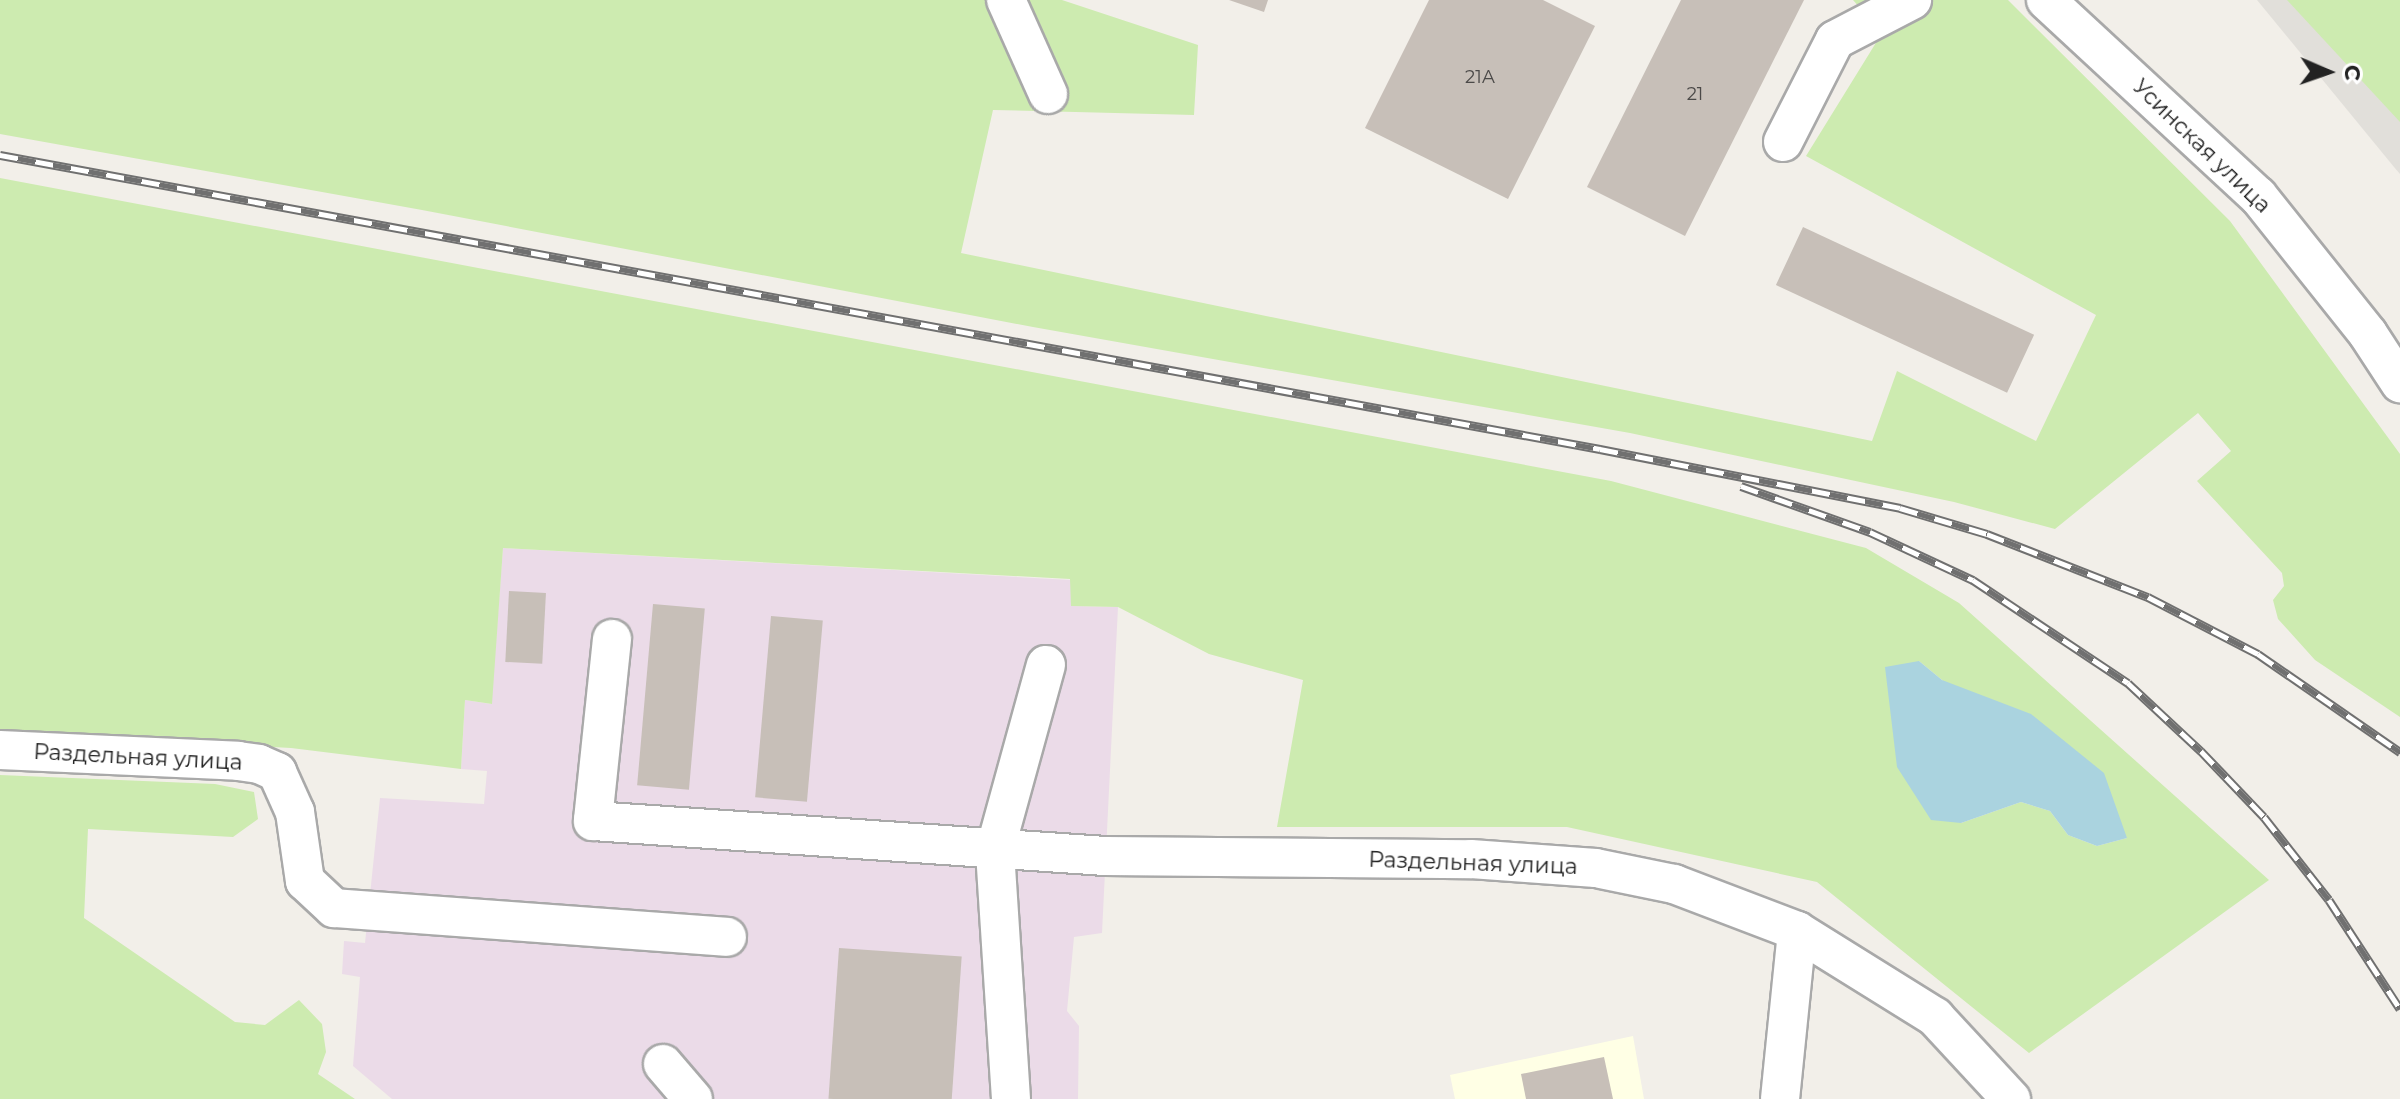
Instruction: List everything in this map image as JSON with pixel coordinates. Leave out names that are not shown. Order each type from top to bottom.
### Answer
[{"type":"street","points":[[1006,0],[1048,94]]},
{"type":"street","points":[[1783,142],[1835,40],[1912,0]]},
{"type":"street","name":"Усинская улица","points":[[2046,0],[2258,196],[2368,334],[2400,383]]},
{"type":"street","name":"Раздельная улица","points":[[612,639],[593,821],[1105,856],[1471,859],[1596,868],[1674,884],[1797,931],[1935,1017],[2011,1099]]},
{"type":"street","points":[[1011,1099],[995,850],[1046,665]]},
{"type":"street","name":"Раздельная улица","points":[[0,750],[259,764],[277,772],[288,790],[305,881],[334,908],[727,937]]},
{"type":"street","points":[[1780,1099],[1797,931]]},
{"type":"street","points":[[663,1064],[693,1099]]},
{"type":"shaded area","points":[[2257,0],[2400,0],[2400,174],[2394,167]]},
{"type":"shaded area","points":[[503,548],[1071,580],[1071,606],[1118,607],[1102,933],[1074,937],[1067,1011],[1079,1026],[1078,1099],[392,1099],[353,1066],[360,977],[342,974],[344,941],[365,943],[380,798],[484,804],[487,771],[461,769],[465,700],[491,704]]},
{"type":"shaded area","points":[[1633,1036],[1644,1099],[1455,1099],[1450,1075]]},
{"type":"green space","points":[[0,0],[1062,0],[1198,45],[1194,115],[993,110],[961,253],[1872,441],[1897,371],[2036,441],[2096,315],[1806,156],[1882,33],[1853,0],[2008,0],[2230,221],[2400,454],[2400,717],[2315,660],[2278,619],[2273,600],[2284,586],[2282,573],[2197,481],[2231,451],[2198,413],[2055,529],[1954,502],[1630,433],[1033,327],[422,210],[0,134]]},
{"type":"green space","points":[[2287,0],[2400,0],[2400,122]]},
{"type":"green space","points":[[0,178],[1611,481],[1866,548],[1959,603],[2269,880],[2029,1053],[1817,882],[1567,827],[1277,827],[1303,680],[1209,654],[1118,607],[1071,606],[1070,579],[503,548],[492,704],[465,700],[461,769],[291,748],[0,733]],"holes":[[[1919,661],[2127,838],[2097,846],[2068,835],[2050,811],[2021,802],[1961,823]]]},
{"type":"green space","points":[[0,775],[215,784],[254,792],[258,819],[233,837],[88,829],[84,918],[235,1022],[265,1025],[299,1000],[322,1024],[326,1052],[318,1074],[355,1099],[0,1099]]},
{"type":"water","points":[[1919,661],[1942,680],[2031,714],[2104,773],[2127,838],[2097,846],[2068,835],[2050,811],[2021,802],[1961,823],[1931,820],[1897,767],[1885,667]]},
{"type":"building","points":[[1229,0],[1268,0],[1264,12]]},
{"type":"building","points":[[1429,0],[1543,0],[1595,26],[1508,199],[1365,128]]},
{"type":"building","points":[[1681,0],[1804,0],[1685,236],[1587,187]]},
{"type":"building","points":[[1803,227],[2034,335],[2007,393],[1776,285]]},
{"type":"building","points":[[509,591],[546,593],[542,664],[505,662]]},
{"type":"building","points":[[653,604],[705,609],[689,790],[637,785]]},
{"type":"building","points":[[771,616],[823,621],[807,802],[755,797]]},
{"type":"building","points":[[839,948],[962,957],[952,1099],[828,1099]]},
{"type":"building","points":[[1604,1057],[1613,1099],[1526,1099],[1521,1074]]},
{"type":"railway","points":[[0,155],[1600,449],[1900,508],[1987,534],[2148,597],[2258,654],[2400,752]]},
{"type":"railway","points":[[1741,486],[1870,532],[1973,580],[2128,683],[2201,751],[2264,817],[2329,900],[2400,1009]]}]
